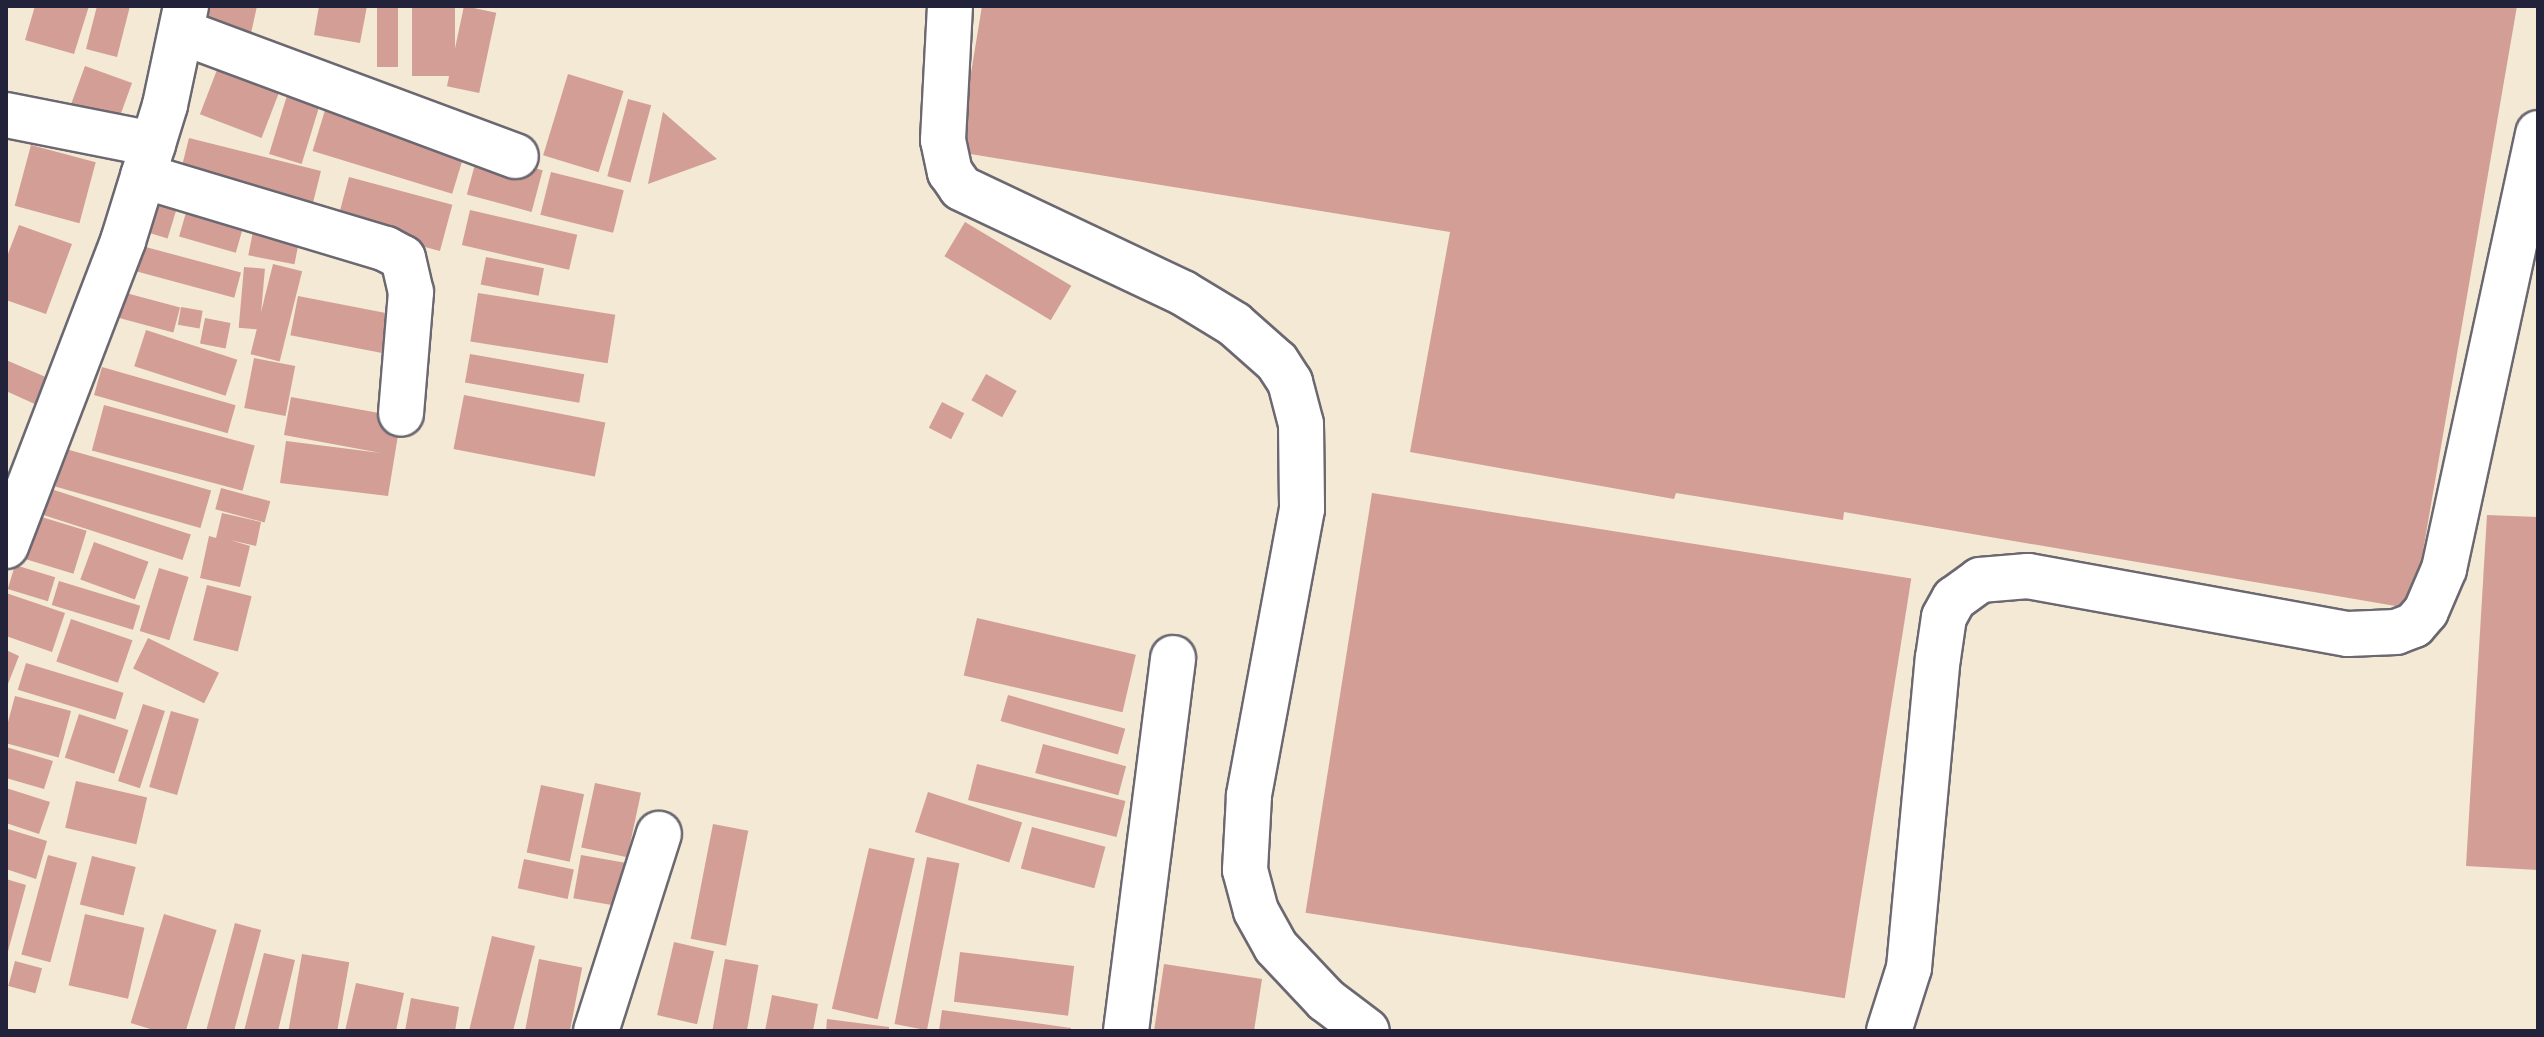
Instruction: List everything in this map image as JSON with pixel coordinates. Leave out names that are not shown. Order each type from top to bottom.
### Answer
[{"type":"street","points":[[950,6],[943,140],[950,172],[961,188],[1183,293],[1234,324],[1277,362],[1290,382],[1301,424],[1302,509],[1249,796],[1245,870],[1256,911],[1276,947],[1326,1000],[1367,1031]]},
{"type":"street","points":[[6,546],[97,313],[148,160],[184,19],[516,156]]},
{"type":"street","points":[[6,115],[148,160],[403,258],[411,292],[401,414]]},
{"type":"street","points":[[1889,1031],[1909,968],[1938,658],[1944,617],[1954,599],[1980,580],[2028,576],[2348,634],[2396,632],[2414,625],[2426,611],[2444,569],[2538,133]]},
{"type":"street","points":[[1126,1031],[1173,658]]},
{"type":"street","points":[[596,1031],[659,834]]},
{"type":"building","points":[[35,6],[89,6],[74,54],[25,40]]},
{"type":"building","points":[[97,6],[130,6],[117,57],[86,49]]},
{"type":"building","points":[[198,6],[257,6],[250,38],[193,26]]},
{"type":"building","points":[[319,6],[367,6],[360,43],[314,35]]},
{"type":"building","points":[[377,6],[398,6],[398,67],[377,67]]},
{"type":"building","points":[[412,6],[455,6],[455,76],[412,76]]},
{"type":"building","points":[[464,6],[496,13],[479,93],[447,86]]},
{"type":"building","points":[[982,6],[2517,6],[2413,609],[1844,512],[1843,520],[1676,493],[1674,499],[1410,452],[1450,232],[958,152]]},
{"type":"building","points":[[220,62],[282,86],[262,138],[200,114]]},
{"type":"building","points":[[85,66],[132,83],[114,133],[67,116]]},
{"type":"building","points":[[568,74],[623,91],[599,172],[543,155]]},
{"type":"building","points":[[289,89],[322,99],[302,164],[269,154]]},
{"type":"building","points":[[628,99],[651,105],[630,182],[607,176]]},
{"type":"building","points":[[326,107],[466,150],[452,194],[313,151]]},
{"type":"building","points":[[663,112],[717,159],[648,184]]},
{"type":"building","points":[[189,138],[321,171],[311,211],[179,178]]},
{"type":"building","points":[[31,145],[96,162],[79,223],[15,206]]},
{"type":"building","points":[[478,153],[543,170],[532,212],[467,195]]},
{"type":"building","points":[[551,172],[624,190],[613,233],[540,215]]},
{"type":"building","points":[[349,177],[452,205],[440,251],[337,223]]},
{"type":"building","points":[[145,196],[178,206],[168,238],[135,229]]},
{"type":"building","points":[[189,202],[246,218],[236,253],[179,237]]},
{"type":"building","points":[[470,210],[577,235],[569,270],[462,245]]},
{"type":"building","points":[[255,221],[301,230],[294,264],[248,255]]},
{"type":"building","points":[[965,222],[1071,286],[1051,320],[944,256]]},
{"type":"building","points":[[19,225],[72,244],[46,314],[6,300],[6,259]]},
{"type":"building","points":[[127,242],[241,273],[234,298],[120,267]]},
{"type":"building","points":[[486,257],[544,268],[539,296],[481,284]]},
{"type":"building","points":[[273,264],[302,271],[280,361],[251,354]]},
{"type":"building","points":[[244,267],[265,269],[260,330],[239,328]]},
{"type":"building","points":[[126,293],[180,307],[173,333],[119,318]]},
{"type":"building","points":[[478,293],[615,315],[608,363],[470,341]]},
{"type":"building","points":[[298,296],[400,316],[392,355],[290,335]]},
{"type":"building","points":[[181,307],[203,311],[200,329],[178,325]]},
{"type":"building","points":[[205,318],[231,323],[226,348],[200,344]]},
{"type":"building","points":[[146,330],[237,360],[226,396],[134,366]]},
{"type":"building","points":[[470,354],[584,374],[579,403],[465,383]]},
{"type":"building","points":[[254,358],[295,366],[285,416],[244,408]]},
{"type":"building","points":[[6,360],[48,378],[37,405],[6,391]]},
{"type":"building","points":[[102,367],[236,405],[228,433],[94,395]]},
{"type":"building","points":[[986,374],[1017,391],[1002,417],[971,400]]},
{"type":"building","points":[[464,395],[605,422],[595,476],[454,449]]},
{"type":"building","points":[[291,397],[401,417],[388,496],[280,483],[286,441],[381,453],[284,435]]},
{"type":"building","points":[[942,402],[964,413],[951,439],[929,428]]},
{"type":"building","points":[[104,405],[255,445],[243,491],[92,450]]},
{"type":"building","points":[[66,449],[211,491],[200,528],[55,486]]},
{"type":"building","points":[[221,488],[270,501],[265,522],[215,509]]},
{"type":"building","points":[[51,489],[191,534],[182,560],[43,515]]},
{"type":"building","points":[[1372,493],[1911,578],[1845,998],[1306,913]]},
{"type":"building","points":[[222,513],[261,522],[256,546],[230,540],[250,546],[240,587],[200,578],[209,536],[216,538]]},
{"type":"building","points":[[35,515],[87,531],[73,574],[22,558]]},
{"type":"building","points":[[2487,515],[2538,517],[2538,870],[2466,866]]},
{"type":"building","points":[[94,542],[149,562],[135,599],[80,580]]},
{"type":"building","points":[[15,565],[55,577],[48,601],[8,589]]},
{"type":"building","points":[[159,568],[189,577],[169,640],[140,631]]},
{"type":"building","points":[[59,581],[140,606],[133,630],[52,605]]},
{"type":"building","points":[[207,585],[252,596],[238,651],[193,640]]},
{"type":"building","points":[[6,593],[65,613],[52,652],[6,636]]},
{"type":"building","points":[[977,618],[1136,655],[1123,712],[964,675]]},
{"type":"building","points":[[71,619],[132,640],[118,683],[56,662]]},
{"type":"building","points":[[148,638],[219,673],[204,703],[133,669]]},
{"type":"building","points":[[6,650],[19,656],[6,689]]},
{"type":"building","points":[[26,663],[124,693],[115,720],[18,690]]},
{"type":"building","points":[[1008,695],[1125,729],[1118,755],[1001,721]]},
{"type":"building","points":[[15,696],[71,711],[59,757],[6,743],[6,730]]},
{"type":"building","points":[[143,704],[165,711],[140,788],[118,781]]},
{"type":"building","points":[[171,711],[199,719],[177,795],[149,787]]},
{"type":"building","points":[[79,714],[128,730],[114,774],[65,758]]},
{"type":"building","points":[[1043,744],[1126,766],[1118,795],[1035,773]]},
{"type":"building","points":[[6,747],[53,761],[44,789],[6,778]]},
{"type":"building","points":[[977,764],[1125,801],[1117,837],[968,800]]},
{"type":"building","points":[[76,781],[147,797],[136,844],[65,828]]},
{"type":"building","points":[[595,783],[641,793],[627,857],[581,848]]},
{"type":"building","points":[[541,785],[584,794],[570,862],[527,852]]},
{"type":"building","points":[[6,788],[50,802],[39,834],[6,823]]},
{"type":"building","points":[[928,792],[1022,823],[1009,863],[915,832]]},
{"type":"building","points":[[713,824],[748,831],[726,946],[691,939]]},
{"type":"building","points":[[1032,827],[1105,847],[1094,888],[1021,869]]},
{"type":"building","points":[[8,829],[47,841],[36,879],[6,869]]},
{"type":"building","points":[[869,848],[915,859],[878,1019],[832,1009]]},
{"type":"building","points":[[48,855],[77,863],[50,962],[21,954]]},
{"type":"building","points":[[581,855],[632,864],[625,907],[573,898]]},
{"type":"building","points":[[92,856],[136,867],[124,915],[80,905]]},
{"type":"building","points":[[927,857],[959,863],[927,1030],[895,1024]]},
{"type":"building","points":[[524,859],[574,870],[568,899],[518,888]]},
{"type":"building","points":[[6,879],[26,885],[7,955],[6,955]]},
{"type":"building","points":[[85,914],[144,928],[128,999],[69,985]]},
{"type":"building","points":[[164,914],[217,930],[186,1031],[157,1031],[131,1023]]},
{"type":"building","points":[[235,923],[261,930],[234,1031],[206,1030]]},
{"type":"building","points":[[492,936],[535,946],[513,1031],[469,1031]]},
{"type":"building","points":[[674,942],[714,951],[697,1024],[657,1015]]},
{"type":"building","points":[[960,952],[1074,966],[1068,1016],[954,1002]]},
{"type":"building","points":[[264,953],[295,960],[278,1031],[244,1031]]},
{"type":"building","points":[[302,954],[349,962],[337,1031],[288,1031]]},
{"type":"building","points":[[539,959],[582,967],[570,1031],[525,1031]]},
{"type":"building","points":[[725,959],[758,965],[747,1031],[712,1031]]},
{"type":"building","points":[[15,961],[42,968],[35,993],[8,986]]},
{"type":"building","points":[[1164,964],[1262,979],[1254,1031],[1154,1031]]},
{"type":"building","points":[[356,983],[404,993],[396,1031],[345,1031]]},
{"type":"building","points":[[772,995],[818,1004],[813,1031],[765,1031]]},
{"type":"building","points":[[411,998],[459,1007],[455,1031],[405,1031]]},
{"type":"building","points":[[942,1010],[1071,1028],[1071,1031],[939,1031]]},
{"type":"building","points":[[827,1019],[889,1027],[889,1031],[826,1031]]}]
